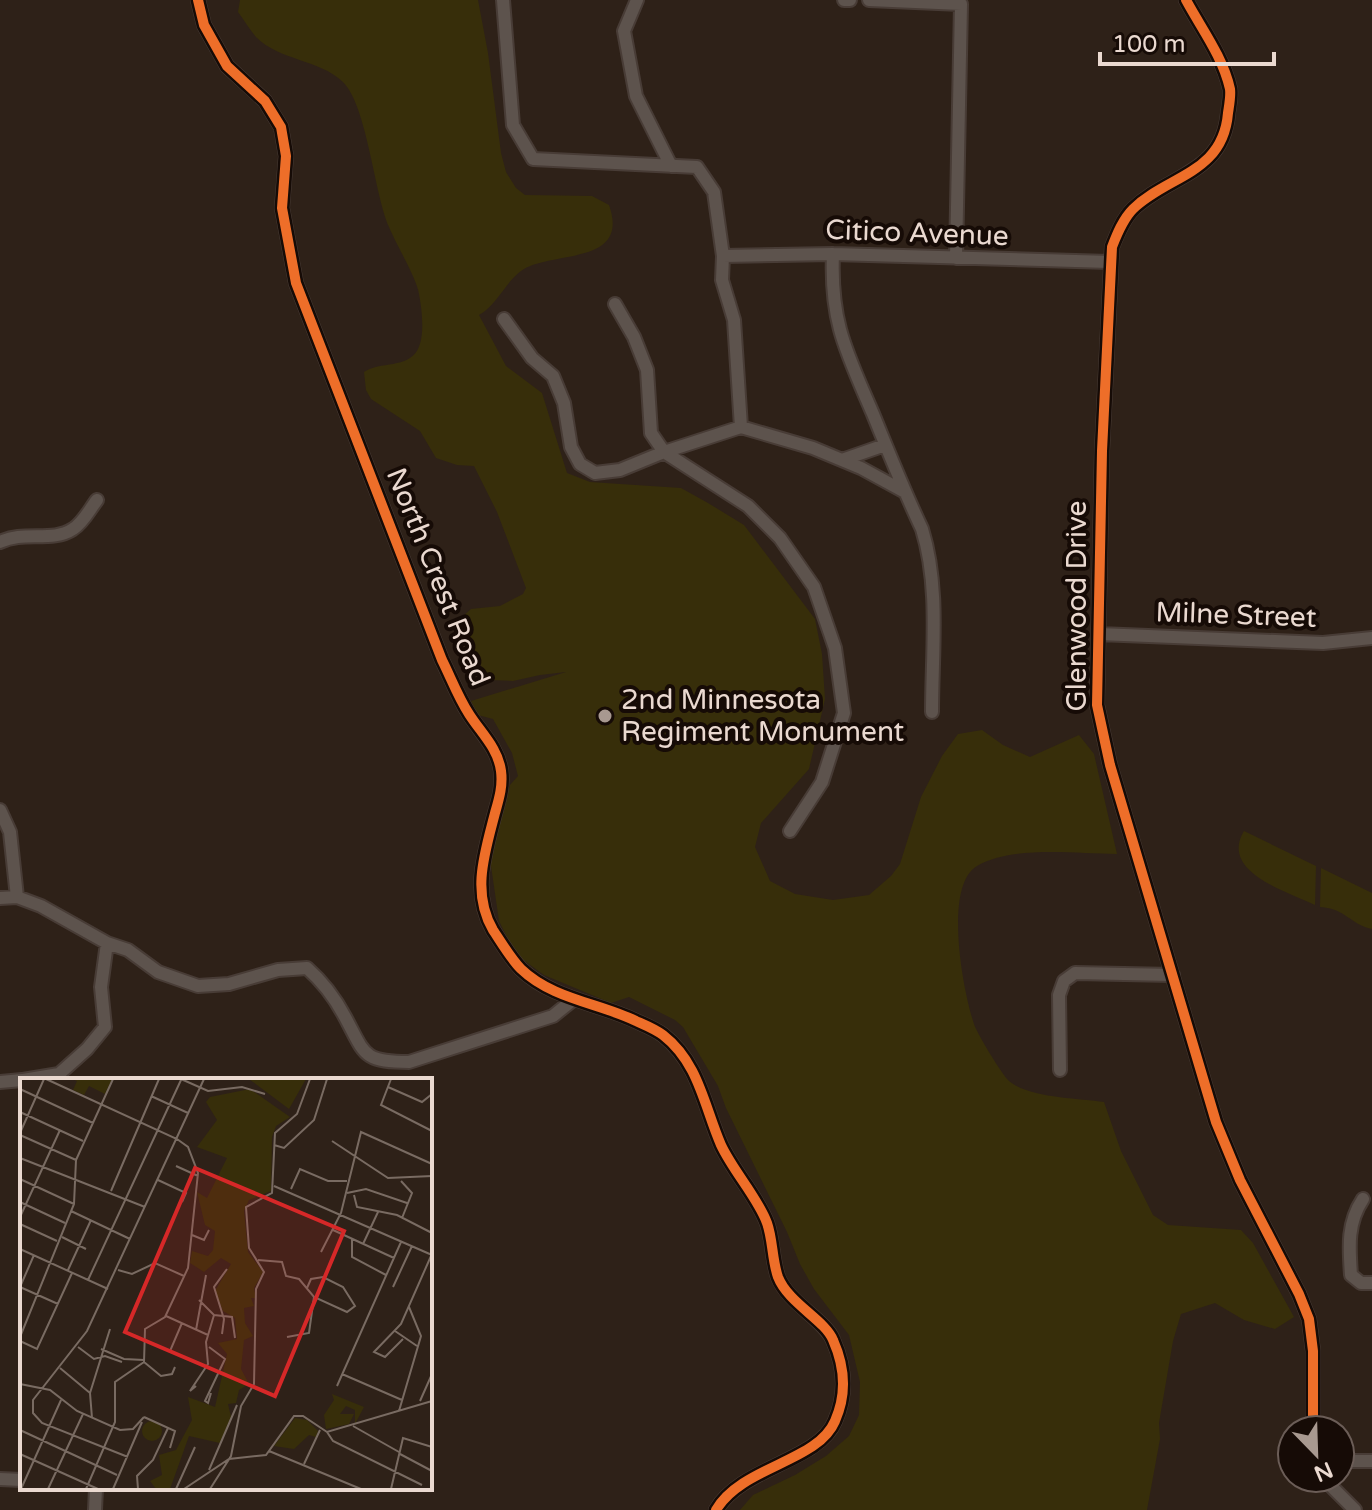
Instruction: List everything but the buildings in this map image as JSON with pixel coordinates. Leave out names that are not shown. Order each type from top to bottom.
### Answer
[{"type":"street","name":"North Crest Road","points":[[198,0],[204,25],[227,66],[265,101],[281,127],[286,156],[282,208],[296,283],[442,660],[470,717],[495,750],[501,770],[501,792],[482,860],[480,894],[491,927],[520,968],[540,983],[574,999],[620,1013],[662,1034],[688,1061],[721,1145],[767,1223],[778,1277],[788,1294],[832,1336],[844,1377],[842,1403],[833,1426],[804,1452],[747,1480],[723,1499],[716,1510]]},
{"type":"street","points":[[503,0],[513,125],[533,159],[697,167],[714,192],[723,256],[722,280],[734,320],[741,427]]},
{"type":"street","points":[[637,0],[624,31],[636,96],[671,166]]},
{"type":"street","points":[[844,0],[850,0]]},
{"type":"street","points":[[869,0],[961,4],[956,258]]},
{"type":"street","name":"Glenwood Drive","points":[[1186,0],[1218,56],[1230,90],[1227,132],[1196,170],[1132,210],[1118,231],[1110,262],[1102,451],[1097,705],[1129,832],[1216,1122],[1240,1180],[1309,1319],[1313,1351],[1313,1414]]},
{"type":"street","points":[[833,254],[832,286],[837,324],[853,373],[930,555],[932,712]]},
{"type":"street","name":"Citico Avenue","points":[[723,256],[833,254],[1110,262]]},
{"type":"street","points":[[615,304],[634,337],[647,370],[651,433],[664,452],[748,506],[780,538],[814,587],[835,648],[844,713],[822,782],[790,831]]},
{"type":"street","points":[[504,319],[532,358],[553,376],[564,403],[571,447],[580,464],[595,473],[620,470],[741,427],[813,448],[905,492]]},
{"type":"street","points":[[842,460],[885,445]]},
{"type":"street","points":[[0,542],[14,535],[59,536],[76,528],[97,500]]},
{"type":"street","name":"Milne Street","points":[[1099,634],[1323,643],[1372,638]]},
{"type":"street","points":[[0,810],[10,832],[17,897]]},
{"type":"street","points":[[0,898],[17,897],[41,906],[107,943],[128,950],[158,972],[198,986],[229,984],[278,970],[307,968],[324,982],[364,1053],[386,1062],[409,1062],[553,1016],[574,999]]},
{"type":"street","points":[[34,1078],[59,1074],[87,1049],[105,1027],[101,987],[107,943]]},
{"type":"street","points":[[1060,1070],[1059,995],[1064,981],[1075,973],[1173,975]]},
{"type":"street","points":[[0,1082],[20,1080]]},
{"type":"street","points":[[1363,1199],[1354,1213],[1349,1242],[1351,1275],[1361,1283],[1372,1283]]},
{"type":"street","points":[[0,1479],[20,1480]]},
{"type":"street","points":[[95,1510],[96,1490]]},
{"type":"street","points":[[1339,1494],[1355,1510]]},
{"type":"shaded area","points":[[240,0],[478,0],[501,153],[506,172],[516,188],[525,195],[592,196],[609,205],[613,225],[608,239],[598,248],[521,271],[491,306],[479,315],[506,366],[542,393],[567,473],[590,482],[681,488],[708,503],[744,525],[815,619],[822,654],[825,699],[809,769],[761,823],[755,847],[770,881],[795,894],[833,900],[869,895],[900,864],[921,797],[942,756],[958,734],[982,730],[1003,745],[1030,757],[1079,735],[1094,754],[1117,854],[1045,852],[1008,855],[977,866],[967,877],[958,916],[959,940],[965,988],[974,1024],[1001,1071],[1018,1087],[1041,1094],[1104,1102],[1121,1151],[1153,1215],[1168,1225],[1241,1230],[1253,1243],[1294,1317],[1275,1329],[1244,1320],[1215,1303],[1181,1314],[1173,1341],[1147,1510],[740,1510],[753,1495],[826,1456],[849,1436],[859,1415],[860,1382],[849,1335],[814,1289],[800,1264],[718,1086],[683,1027],[629,997],[611,1003],[544,975],[522,959],[499,921],[490,859],[510,785],[518,776],[512,753],[493,719],[478,715],[471,701],[566,672],[513,681],[491,680],[463,641],[460,633],[462,617],[471,609],[500,606],[523,594],[526,588],[497,512],[474,466],[457,465],[436,458],[420,431],[371,399],[366,390],[364,372],[401,362],[418,349],[422,322],[417,288],[389,227],[364,129],[351,94],[333,74],[276,51],[256,37],[238,12]]},
{"type":"shaded area","points":[[1244,831],[1316,866],[1315,905],[1274,887],[1248,869],[1241,858],[1239,845]]},
{"type":"shaded area","points":[[1321,868],[1372,893],[1372,929],[1329,908],[1320,907]]},
{"type":"cycle path","points":[[198,0],[204,25],[227,66],[265,101],[281,127],[286,156],[282,208],[296,283],[442,660],[465,708],[493,748],[499,763],[501,787],[482,872],[486,916],[517,965],[533,979],[561,994],[650,1027],[675,1046],[693,1072],[726,1155],[763,1214],[778,1277],[790,1295],[829,1333],[837,1350],[843,1391],[839,1411],[826,1435],[797,1456],[743,1483],[716,1510]]},
{"type":"cycle path","points":[[1186,0],[1222,66],[1230,89],[1230,101],[1224,133],[1216,149],[1192,171],[1133,209],[1123,222],[1112,247],[1102,451],[1097,705],[1110,765],[1216,1122],[1240,1180],[1309,1319],[1313,1351],[1313,1414]]},
{"type":"place","name":"2nd Minnesota Regiment Monument","points":[[605,716]]}]
